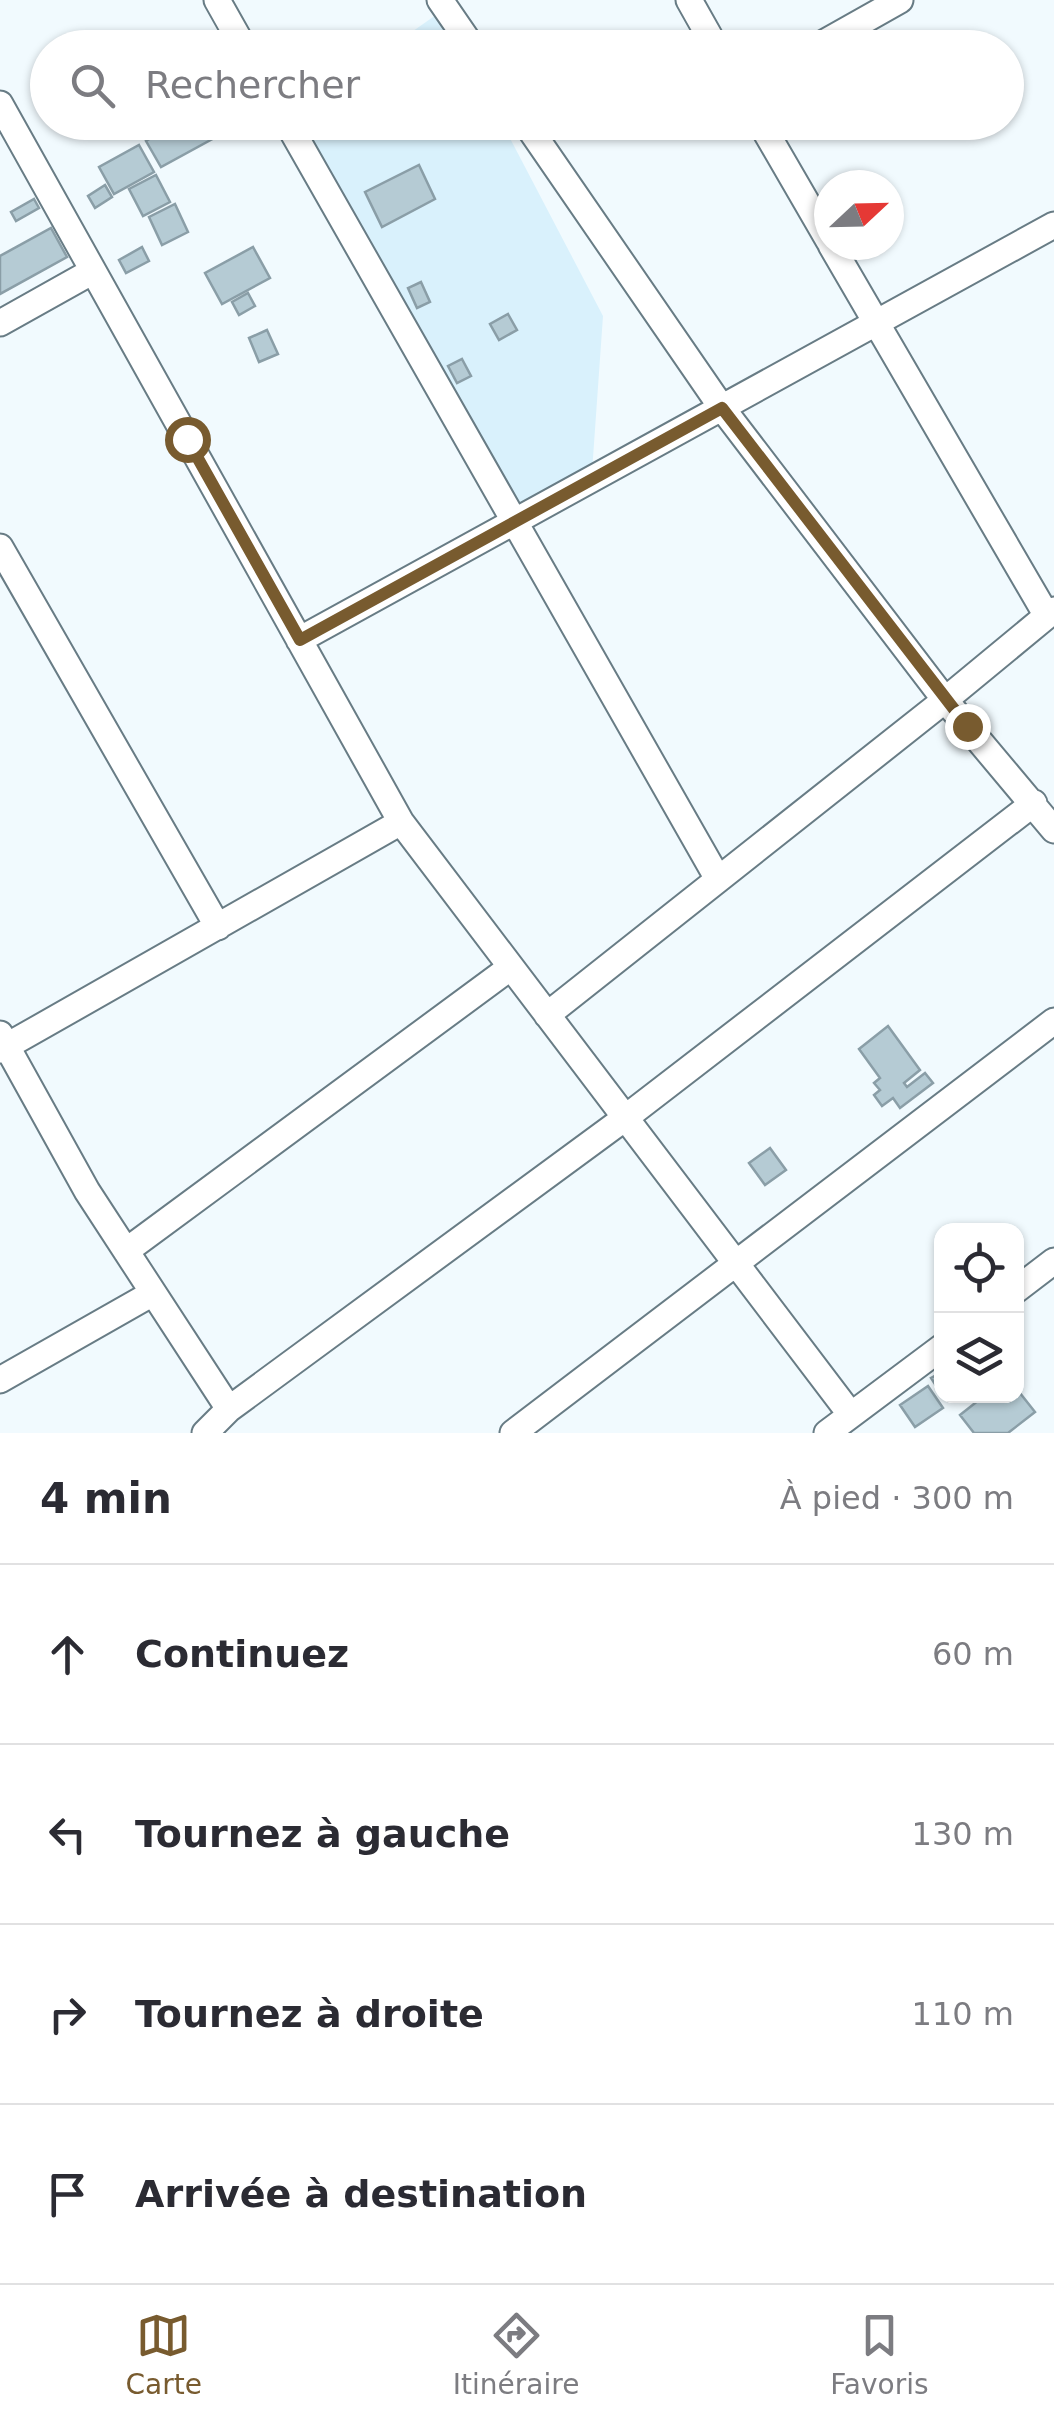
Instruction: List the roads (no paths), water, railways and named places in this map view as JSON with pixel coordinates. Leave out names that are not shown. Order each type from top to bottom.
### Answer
[{"type":"street","points":[[217,0],[234,30]]},
{"type":"street","points":[[440,0],[461,30]]},
{"type":"street","points":[[688,0],[706,30]]},
{"type":"street","points":[[847,30],[900,0]]},
{"type":"street","points":[[0,104],[402,822],[851,1415]]},
{"type":"street","points":[[297,140],[718,879]]},
{"type":"street","points":[[537,140],[722,408],[945,700],[1054,830]]},
{"type":"street","points":[[770,140],[814,215]]},
{"type":"street","points":[[300,640],[1054,225]]},
{"type":"street","points":[[547,1014],[1050,613],[840,260]]},
{"type":"street","points":[[0,323],[93,272]]},
{"type":"street","points":[[0,547],[218,926]]},
{"type":"street","points":[[205,1433],[228,1409],[626,1118],[1034,803]]},
{"type":"street","points":[[228,1409],[86,1191],[2,1044],[402,822]]},
{"type":"street","points":[[126,1252],[511,967]]},
{"type":"street","points":[[514,1433],[1054,1021]]},
{"type":"street","points":[[1024,1284],[1054,1262]]},
{"type":"street","points":[[0,1380],[153,1293]]},
{"type":"street","points":[[827,1433],[934,1352]]}]
